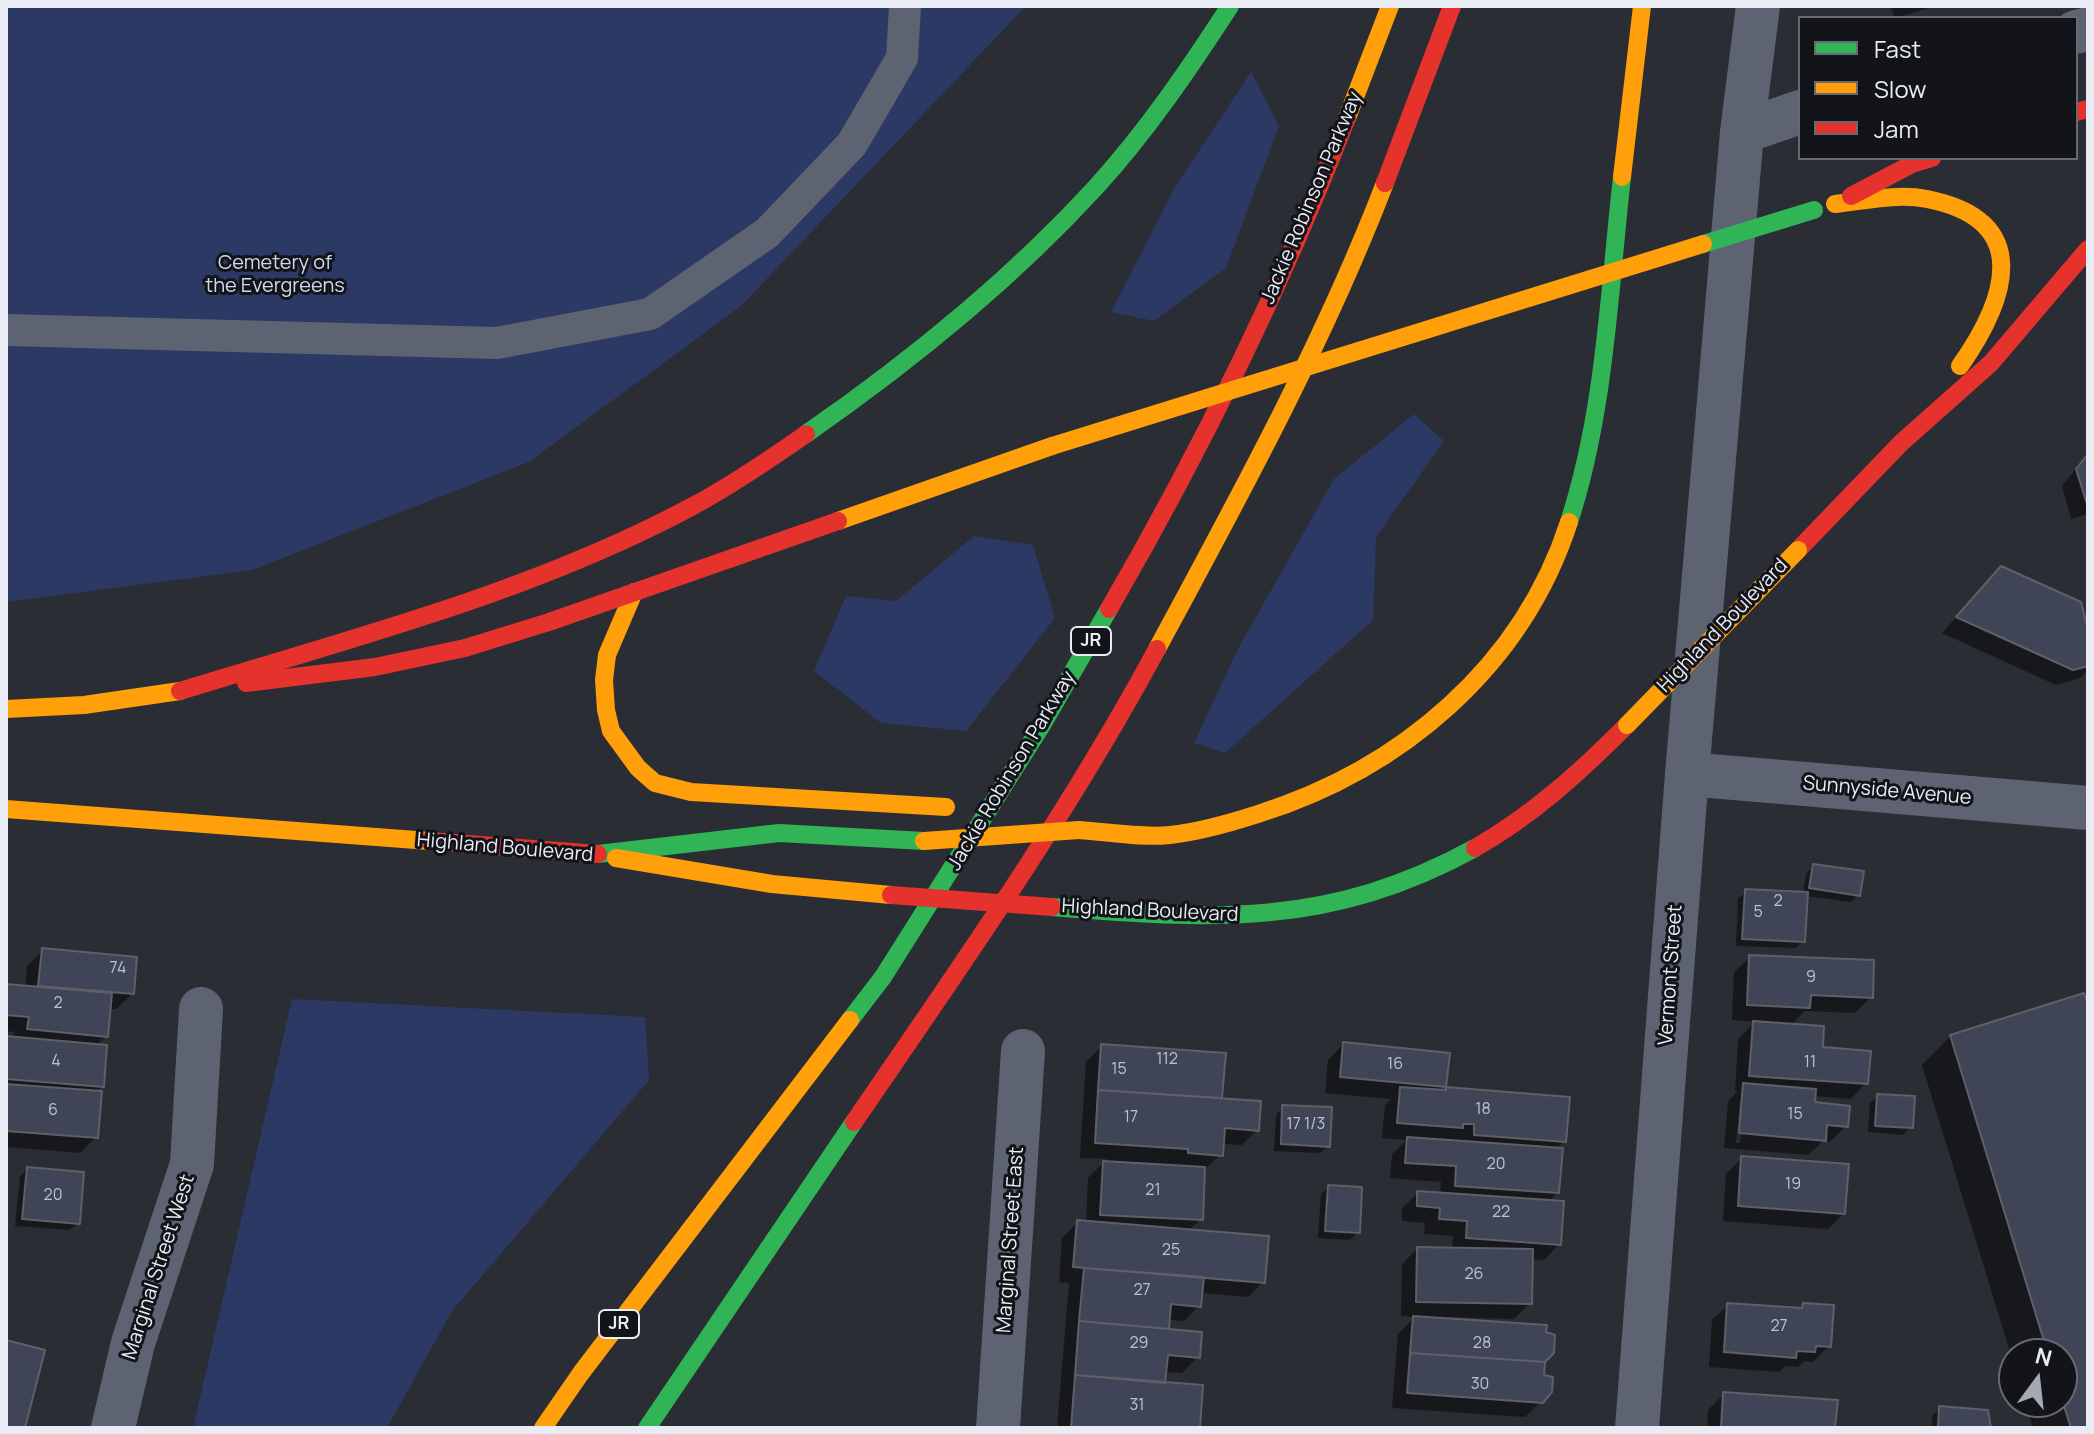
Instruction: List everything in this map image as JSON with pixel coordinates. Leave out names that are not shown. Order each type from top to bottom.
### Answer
[{"type":"main road","points":[[180,691],[434,613],[558,566],[677,515],[801,438],[874,389],[935,342],[1047,241],[1136,140],[1183,79],[1230,6]]},
{"type":"main road","name":"Jackie Robinson Parkway","points":[[543,1428],[581,1373],[883,977],[1042,725],[1144,549],[1239,367],[1321,185],[1390,6]]},
{"type":"main road","points":[[647,1428],[1018,881],[1113,731],[1256,465],[1318,337],[1377,203],[1452,6]]},
{"type":"main road","points":[[634,592],[607,655],[604,680],[606,710],[611,731],[638,768],[655,783],[673,789],[946,807],[1079,830],[1169,835],[1267,813],[1318,793],[1402,746],[1469,691],[1497,660],[1525,618],[1567,532],[1589,447],[1642,6]]},
{"type":"main road","points":[[6,709],[84,705],[375,667],[465,648],[1052,446],[1835,204],[1925,160]]},
{"type":"main road","points":[[1835,204],[1924,198],[1947,204],[1986,224],[1996,239],[2001,256],[2004,273],[1995,310],[1971,352],[1901,443]]},
{"type":"main road","name":"Highland Boulevard","points":[[6,809],[598,854],[772,884],[1165,916],[1243,916],[1330,905],[1380,891],[1423,874],[1521,820],[1563,787],[1901,443],[1991,363],[2088,249]]},
{"type":"main road","points":[[598,854],[779,833],[924,841],[1079,830]]},
{"type":"street","points":[[1758,6],[1742,132],[1798,113]]},
{"type":"street","name":"Vermont Street","points":[[1637,1428],[1687,774],[1742,132]]},
{"type":"street","name":"Sunnyside Avenue","points":[[1687,774],[2088,808]]},
{"type":"street","name":"Marginal Street West","points":[[113,1428],[133,1343],[192,1164],[201,1009]]},
{"type":"street","name":"Marginal Street East","points":[[998,1428],[1023,1051]]},
{"type":"lane","points":[[6,330],[497,343],[650,314],[767,233],[852,144],[902,58],[905,6]]},
{"type":"green space","name":"Cemetery of the Evergreens","points":[[6,6],[1026,6],[741,306],[529,462],[252,570],[6,602]]},
{"type":"green space","points":[[1251,72],[1279,126],[1226,268],[1154,321],[1111,312],[1175,187]]},
{"type":"green space","points":[[1414,414],[1444,441],[1376,537],[1373,620],[1225,753],[1194,743],[1239,647],[1334,479]]},
{"type":"green space","points":[[974,536],[1033,545],[1055,618],[966,731],[881,723],[814,671],[846,596],[896,601]]},
{"type":"green space","points":[[292,999],[645,1017],[649,1080],[452,1311],[387,1428],[193,1428]]},
{"type":"building","points":[[2088,454],[2088,504],[2087,504],[2076,469]]},
{"type":"building","points":[[2001,566],[2081,602],[2088,629],[2088,666],[2073,670],[1956,617]]},
{"type":"building","points":[[1813,864],[1864,871],[1860,896],[1809,888]]},
{"type":"building","points":[[1745,889],[1808,892],[1805,942],[1742,939]]},
{"type":"building","points":[[42,948],[137,957],[134,994],[38,986]]},
{"type":"building","points":[[1749,955],[1874,960],[1873,998],[1811,995],[1810,1008],[1747,1005]]},
{"type":"building","points":[[6,984],[112,993],[108,1037],[27,1029],[29,1017],[6,1015]]},
{"type":"building","points":[[2084,993],[2088,1006],[2088,1428],[2071,1428],[2068,1418],[2078,1418],[2078,1338],[2043,1338],[1950,1035]]},
{"type":"building","points":[[1753,1021],[1824,1026],[1823,1047],[1871,1051],[1868,1084],[1749,1076]]},
{"type":"building","points":[[6,1036],[107,1045],[104,1087],[6,1079]]},
{"type":"building","points":[[1343,1042],[1450,1053],[1446,1087],[1340,1077]]},
{"type":"building","points":[[1101,1044],[1226,1053],[1222,1098],[1098,1090]]},
{"type":"building","points":[[1743,1083],[1816,1089],[1815,1102],[1850,1106],[1848,1127],[1827,1125],[1826,1141],[1739,1133]]},
{"type":"building","points":[[6,1084],[102,1091],[98,1138],[6,1131]]},
{"type":"building","points":[[1400,1087],[1446,1090],[1446,1087],[1570,1097],[1566,1142],[1474,1135],[1474,1124],[1463,1124],[1463,1128],[1397,1123]]},
{"type":"building","points":[[1098,1090],[1261,1101],[1259,1131],[1225,1128],[1223,1156],[1188,1153],[1188,1149],[1095,1143]]},
{"type":"building","points":[[1877,1094],[1915,1096],[1913,1128],[1875,1126]]},
{"type":"building","points":[[1282,1105],[1332,1107],[1330,1147],[1281,1144]]},
{"type":"building","points":[[1407,1137],[1563,1148],[1559,1193],[1455,1186],[1456,1166],[1405,1163]]},
{"type":"building","points":[[1741,1156],[1849,1164],[1845,1214],[1738,1206]]},
{"type":"building","points":[[1103,1161],[1205,1167],[1203,1220],[1100,1215]]},
{"type":"building","points":[[27,1167],[84,1172],[80,1224],[22,1219]]},
{"type":"building","points":[[1328,1185],[1362,1187],[1360,1233],[1325,1231]]},
{"type":"building","points":[[1417,1191],[1564,1201],[1561,1245],[1466,1238],[1467,1221],[1439,1219],[1440,1208],[1417,1206]]},
{"type":"building","points":[[1077,1220],[1269,1236],[1265,1283],[1073,1267]]},
{"type":"building","points":[[1417,1247],[1533,1249],[1532,1304],[1416,1302]]},
{"type":"building","points":[[1084,1268],[1204,1277],[1201,1307],[1171,1304],[1169,1329],[1079,1321]]},
{"type":"building","points":[[1727,1303],[1802,1308],[1803,1303],[1834,1305],[1831,1347],[1816,1346],[1815,1352],[1797,1351],[1796,1358],[1724,1352]]},
{"type":"building","points":[[1413,1316],[1547,1325],[1546,1332],[1555,1335],[1554,1353],[1545,1362],[1410,1353]]},
{"type":"building","points":[[1079,1321],[1202,1332],[1200,1358],[1168,1355],[1165,1383],[1075,1375]]},
{"type":"building","points":[[6,1340],[45,1350],[25,1428],[6,1428]]},
{"type":"building","points":[[1410,1353],[1545,1362],[1544,1375],[1553,1377],[1552,1392],[1543,1403],[1407,1393]]},
{"type":"building","points":[[1075,1375],[1203,1385],[1200,1428],[1071,1428]]},
{"type":"building","points":[[1723,1392],[1838,1400],[1835,1428],[1721,1428]]},
{"type":"building","points":[[1939,1406],[1988,1410],[1991,1428],[1938,1428]]},
{"type":"traffic: fast","points":[[806,434],[921,349],[994,287],[1063,222],[1115,166],[1150,122],[1230,6]]},
{"type":"traffic: fast","points":[[1569,522],[1591,438],[1598,395],[1622,177]]},
{"type":"traffic: fast","points":[[1703,244],[1814,210]]},
{"type":"traffic: fast","points":[[850,1020],[883,977],[1042,725],[1109,609]]},
{"type":"traffic: fast","points":[[598,854],[779,833],[924,841]]},
{"type":"traffic: fast","points":[[1052,907],[1165,915],[1269,912],[1370,893],[1421,874],[1475,848]]},
{"type":"traffic: fast","points":[[647,1428],[854,1122]]},
{"type":"traffic: slow","points":[[1347,118],[1390,6]]},
{"type":"traffic: slow","points":[[1622,177],[1642,6]]},
{"type":"traffic: slow","points":[[1157,649],[1307,361],[1385,183]]},
{"type":"traffic: slow","points":[[1835,204],[1916,197],[1961,209],[1984,225],[1997,243],[2001,265],[1998,289],[1990,315],[1960,366]]},
{"type":"traffic: slow","points":[[1052,446],[1703,244]]},
{"type":"traffic: slow","points":[[838,521],[1052,446]]},
{"type":"traffic: slow","points":[[1079,830],[1159,836],[1181,834],[1258,814],[1360,770],[1407,740],[1450,706],[1488,666],[1521,622],[1548,574],[1569,522]]},
{"type":"traffic: slow","points":[[1627,725],[1798,550]]},
{"type":"traffic: slow","points":[[634,592],[607,655],[604,680],[606,710],[611,731],[638,768],[655,783],[691,792],[946,807]]},
{"type":"traffic: slow","points":[[6,709],[84,705],[180,691]]},
{"type":"traffic: slow","points":[[6,809],[429,841]]},
{"type":"traffic: slow","points":[[924,841],[1079,830]]},
{"type":"traffic: slow","points":[[616,858],[772,884],[891,895]]},
{"type":"traffic: slow","points":[[543,1428],[581,1373],[850,1020]]},
{"type":"traffic: jam","points":[[1385,183],[1452,6]]},
{"type":"traffic: jam","points":[[2078,112],[2088,109]]},
{"type":"traffic: jam","points":[[1109,609],[1207,429],[1267,307],[1347,118]]},
{"type":"traffic: jam","points":[[1851,196],[1925,160]]},
{"type":"traffic: jam","points":[[1798,550],[1901,443],[1991,363],[2088,249]]},
{"type":"traffic: jam","points":[[180,691],[441,611],[570,564],[693,506],[806,434]]},
{"type":"traffic: jam","points":[[246,683],[375,667],[465,648],[549,622],[838,521]]},
{"type":"traffic: jam","points":[[854,1122],[1050,830],[1157,649]]},
{"type":"traffic: jam","points":[[1475,848],[1555,792],[1627,725]]},
{"type":"traffic: jam","points":[[429,841],[598,854]]},
{"type":"traffic: jam","points":[[891,895],[1052,907]]}]
